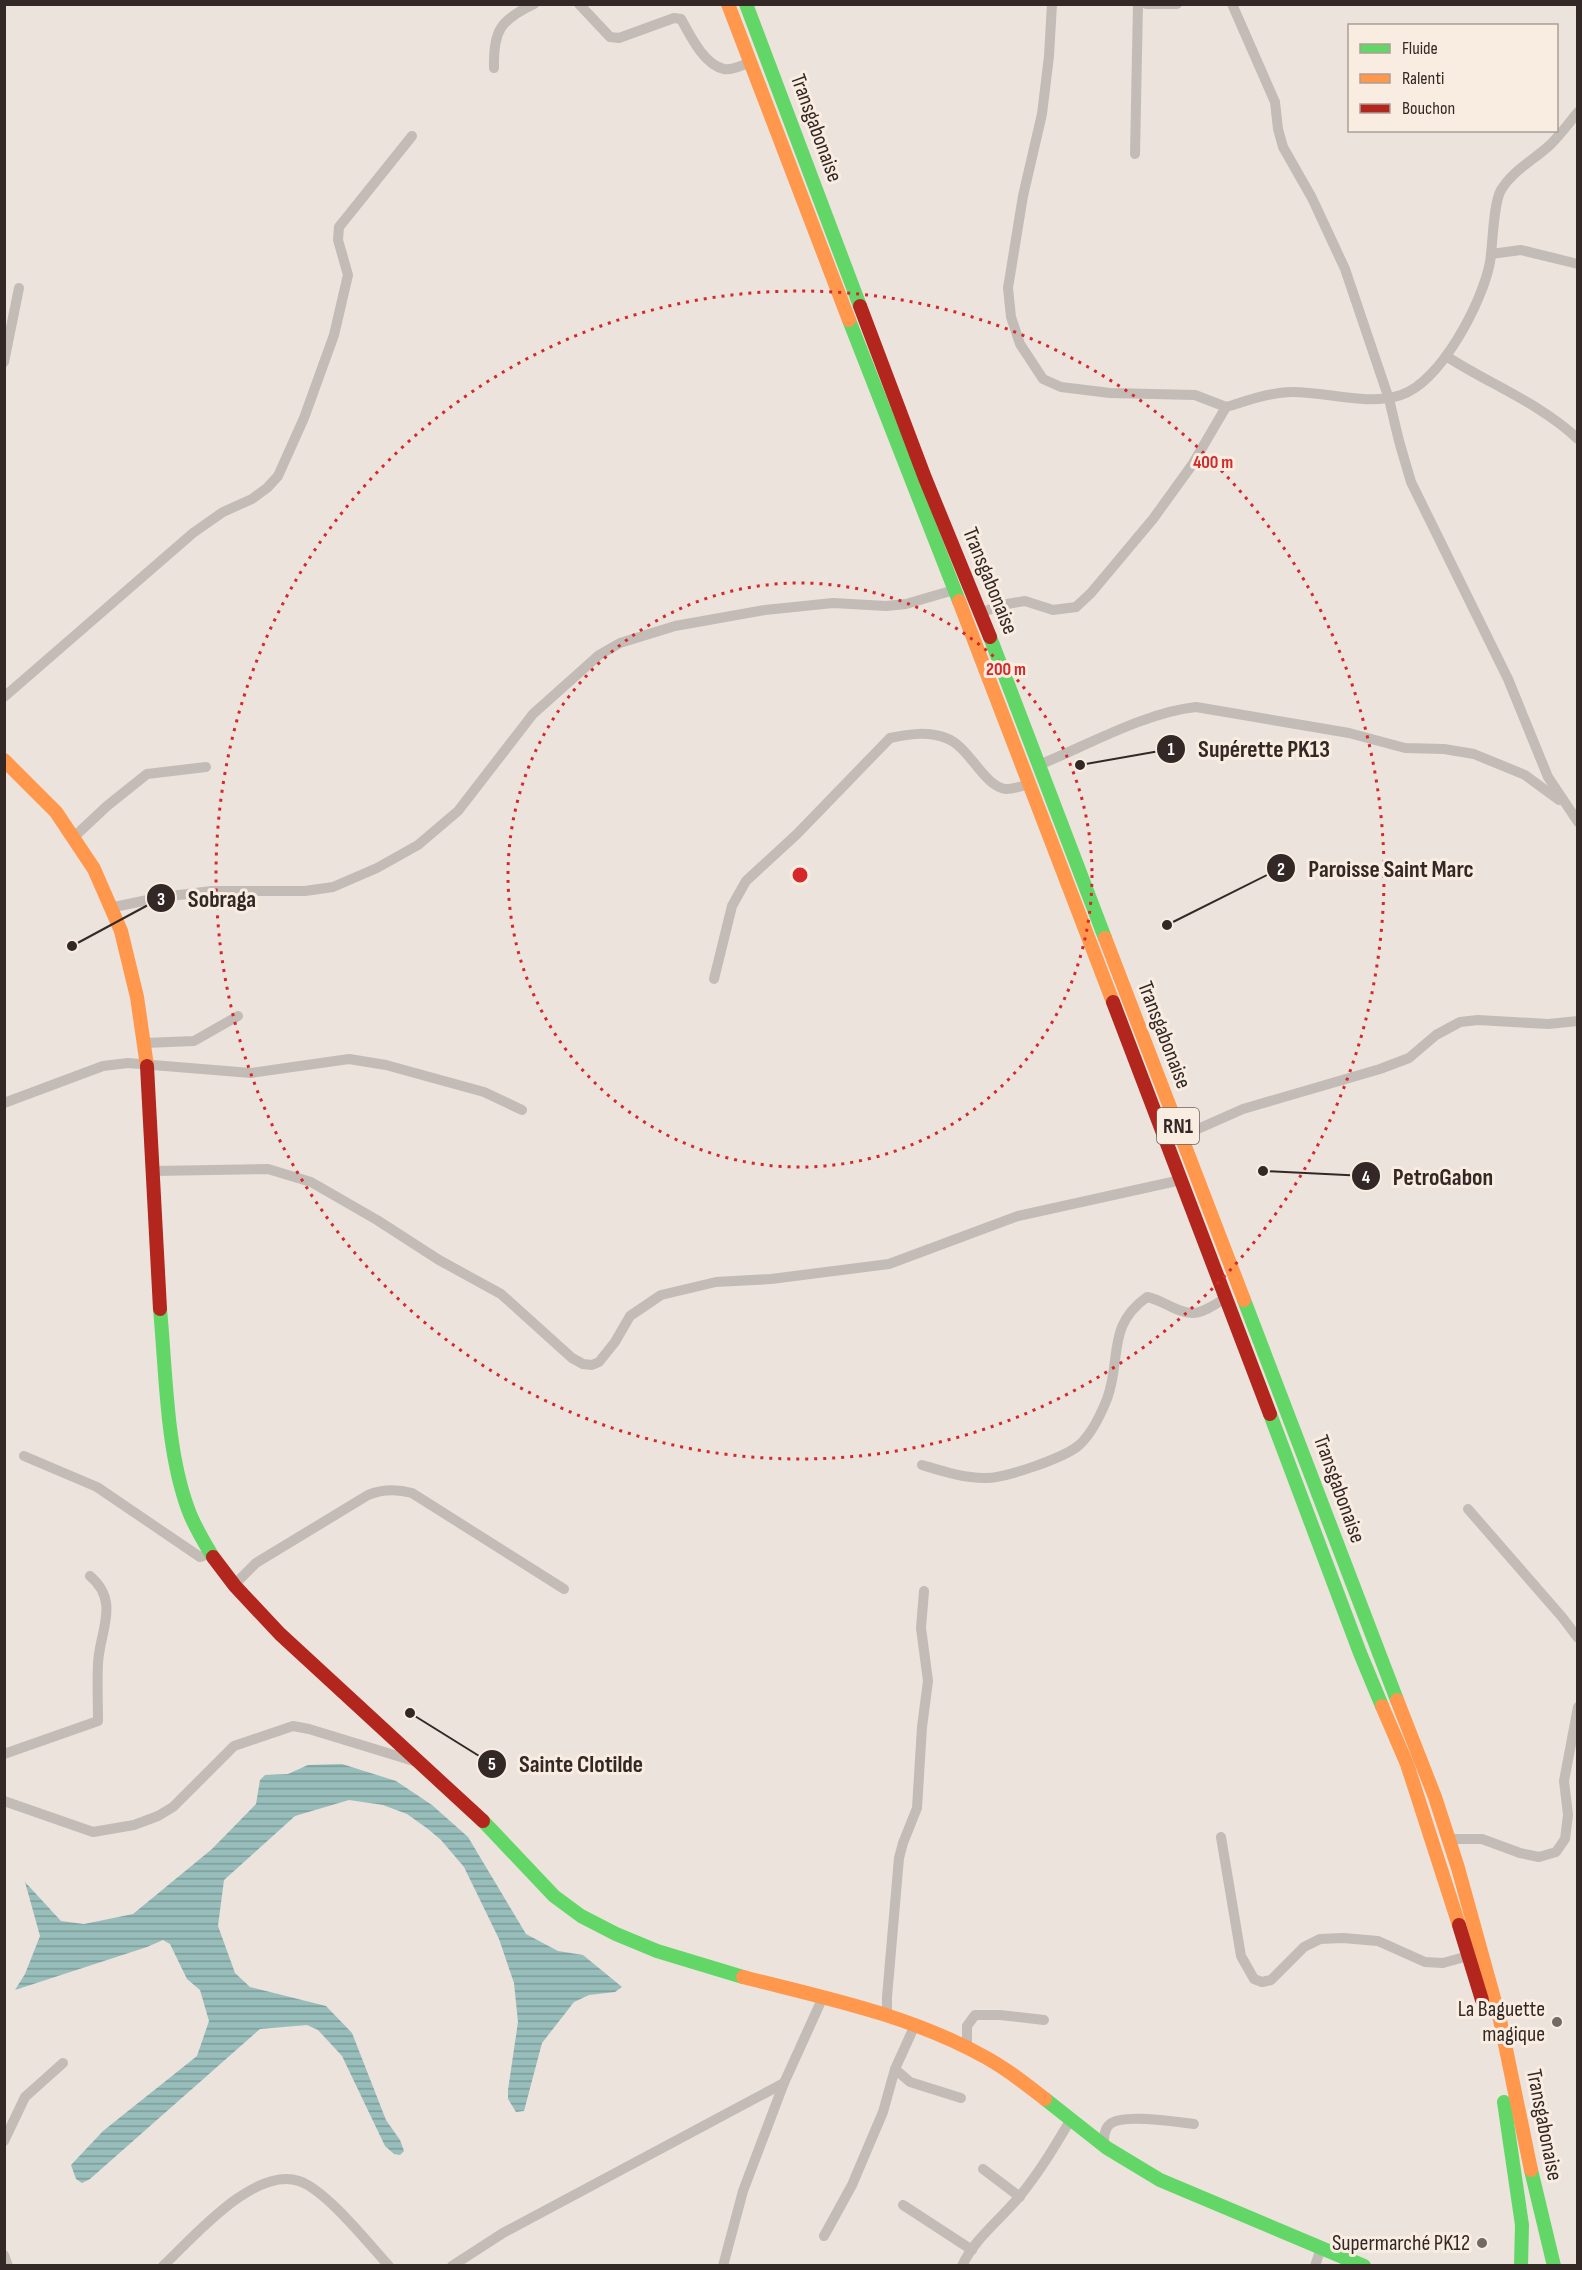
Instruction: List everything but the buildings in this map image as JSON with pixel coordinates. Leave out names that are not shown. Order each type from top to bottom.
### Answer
[{"type":"main road","name":"Transgabonaise","points":[[728,4],[1227,1298],[1360,1653],[1414,1782],[1487,2020],[1506,2114],[1522,2225],[1521,2265]]},
{"type":"main road","name":"Transgabonaise","points":[[746,4],[925,478],[1011,688],[1381,1662],[1428,1777],[1449,1839],[1500,2020],[1533,2181],[1554,2265]]},
{"type":"main road","points":[[4,760],[46,798],[75,836],[94,867],[114,907],[134,975],[147,1065],[154,1171],[157,1282],[173,1451],[189,1513],[211,1553],[235,1584],[305,1657],[421,1762],[569,1909],[635,1943],[673,1958],[887,2016],[967,2047],[1018,2077],[1131,2164],[1180,2189],[1364,2265]]},
{"type":"street","points":[[494,68],[493,44],[502,27],[514,13],[534,4]]},
{"type":"street","points":[[579,4],[610,37],[619,38],[674,18],[681,19],[701,50],[717,65],[730,69],[752,62]]},
{"type":"street","points":[[1052,4],[1042,114],[1023,196],[1008,288],[1011,317],[1020,344],[1043,379],[1061,387],[1110,393],[1195,395],[1226,407],[1269,395],[1292,392],[1389,399],[1405,394],[1421,383],[1446,356],[1472,315],[1490,265],[1499,192],[1510,176],[1551,143],[1578,112]]},
{"type":"street","points":[[1135,154],[1138,4]]},
{"type":"street","points":[[1146,4],[1177,4]]},
{"type":"street","points":[[1232,4],[1275,102],[1283,147],[1312,198],[1345,269],[1389,399],[1411,482],[1508,679],[1548,777],[1578,822]]},
{"type":"street","points":[[4,697],[192,533],[223,512],[252,499],[278,476],[304,418],[334,335],[348,275],[338,240],[339,227],[412,136]]},
{"type":"street","points":[[1491,254],[1521,250],[1578,264]]},
{"type":"street","points":[[4,362],[20,288]]},
{"type":"street","points":[[1446,356],[1539,409],[1578,439]]},
{"type":"street","points":[[979,613],[1025,601],[1053,610],[1076,607],[1091,593],[1153,519],[1192,465],[1226,407]]},
{"type":"street","points":[[114,907],[162,897],[212,891],[305,891],[333,887],[377,868],[418,845],[458,811],[533,714],[598,655],[620,643],[675,626],[765,610],[833,603],[886,606],[906,604],[954,590]]},
{"type":"street","points":[[1039,765],[1178,708],[1196,706],[1325,728],[1405,748],[1444,749],[1474,754],[1525,775],[1578,816]]},
{"type":"street","points":[[714,979],[732,906],[746,881],[797,834],[890,738],[929,733],[948,738],[962,749],[992,783],[1004,789],[1029,784]]},
{"type":"street","points":[[75,836],[107,806],[147,774],[206,767]]},
{"type":"street","points":[[145,1043],[194,1041],[238,1016]]},
{"type":"street","points":[[1182,1136],[1243,1109],[1380,1069],[1409,1058],[1436,1035],[1460,1022],[1478,1020],[1548,1024],[1578,1022]]},
{"type":"street","points":[[4,1103],[102,1066],[129,1063],[251,1073],[349,1059],[386,1065],[484,1092],[522,1110]]},
{"type":"street","points":[[154,1171],[268,1169],[311,1182],[377,1220],[439,1260],[501,1294],[573,1358],[583,1364],[592,1365],[604,1357],[630,1316],[661,1295],[716,1282],[771,1279],[889,1264],[1018,1216],[1181,1180]]},
{"type":"street","points":[[922,1465],[958,1475],[986,1479],[1010,1474],[1065,1454],[1080,1445],[1107,1398],[1118,1340],[1125,1319],[1133,1307],[1147,1297],[1193,1313],[1227,1298]]},
{"type":"street","points":[[24,1456],[97,1487],[200,1557],[211,1553]]},
{"type":"street","points":[[235,1584],[256,1563],[368,1495],[401,1490],[412,1493],[564,1589]]},
{"type":"street","points":[[1468,1509],[1578,1638]]},
{"type":"street","points":[[4,1754],[98,1721],[98,1663],[108,1606],[98,1583],[90,1576]]},
{"type":"street","points":[[887,2016],[899,1858],[917,1808],[928,1681],[921,1628],[924,1591]]},
{"type":"street","points":[[1449,1839],[1482,1839],[1520,1853],[1539,1857],[1556,1852],[1565,1839],[1568,1815],[1564,1781],[1578,1707]]},
{"type":"street","points":[[4,1801],[93,1832],[134,1824],[158,1816],[173,1807],[234,1746],[293,1726],[421,1762]]},
{"type":"street","points":[[1221,1837],[1241,1956],[1254,1978],[1262,1982],[1271,1980],[1304,1947],[1320,1939],[1378,1941],[1425,1962],[1443,1963],[1468,1956]]},
{"type":"street","points":[[723,2265],[743,2191],[784,2083],[823,1997]]},
{"type":"street","points":[[967,2047],[967,2026],[975,2015],[1000,2015],[1044,2020]]},
{"type":"street","points":[[824,2236],[852,2185],[883,2112],[895,2069],[915,2025]]},
{"type":"street","points":[[4,2141],[25,2097],[63,2063]]},
{"type":"street","points":[[895,2069],[910,2082],[960,2098]]},
{"type":"street","points":[[452,2265],[503,2233],[784,2083]]},
{"type":"street","points":[[962,2265],[972,2250],[1020,2197],[1071,2119]]},
{"type":"street","points":[[1104,2145],[1105,2130],[1112,2122],[1125,2119],[1194,2124]]},
{"type":"street","points":[[983,2169],[1020,2197]]},
{"type":"street","points":[[163,2265],[238,2196],[261,2183],[278,2178],[299,2181],[334,2205],[389,2265]]},
{"type":"street","points":[[903,2205],[972,2250]]},
{"type":"street","points":[[1314,2265],[1321,2247]]},
{"type":"street","points":[[4,2255],[8,2265]]},
{"type":"water","points":[[342,1764],[396,1781],[432,1805],[468,1837],[526,1934],[558,1951],[583,1955],[622,1987],[615,1992],[589,1995],[574,2002],[542,2043],[524,2111],[516,2112],[508,2099],[518,2022],[514,1983],[499,1939],[464,1867],[441,1840],[428,1829],[407,1814],[383,1805],[349,1800],[295,1816],[224,1880],[218,1926],[235,1973],[250,1987],[326,2006],[352,2033],[386,2120],[400,2140],[404,2151],[400,2155],[394,2154],[385,2146],[342,2056],[318,2030],[307,2025],[260,2029],[90,2179],[82,2183],[76,2179],[71,2165],[103,2131],[197,2056],[209,2021],[200,1990],[187,1979],[170,1944],[163,1940],[15,1990],[25,1974],[40,1936],[25,1882],[61,1921],[84,1924],[133,1914],[212,1849],[256,1804],[260,1780],[265,1775],[288,1774],[308,1765]]},
{"type":"traffic: fast","points":[[746,4],[860,306]]},
{"type":"traffic: fast","points":[[849,320],[959,601]]},
{"type":"traffic: fast","points":[[990,637],[1105,938]]},
{"type":"traffic: fast","points":[[1244,1300],[1397,1700]]},
{"type":"traffic: fast","points":[[160,1309],[168,1410],[175,1461],[190,1515],[213,1557]]},
{"type":"traffic: fast","points":[[1270,1414],[1382,1706]]},
{"type":"traffic: fast","points":[[483,1821],[554,1896],[581,1916],[657,1951],[743,1977]]},
{"type":"traffic: fast","points":[[1045,2099],[1107,2148],[1160,2180],[1364,2266]]},
{"type":"traffic: fast","points":[[1504,2102],[1522,2225],[1521,2266]]},
{"type":"traffic: fast","points":[[1531,2170],[1554,2266]]},
{"type":"traffic: slow","points":[[728,4],[849,320]]},
{"type":"traffic: slow","points":[[959,601],[1113,1002]]},
{"type":"traffic: slow","points":[[4,760],[56,812],[94,869],[121,931],[137,997],[147,1066]]},
{"type":"traffic: slow","points":[[1105,938],[1244,1300]]},
{"type":"traffic: slow","points":[[1397,1700],[1435,1797],[1458,1868],[1500,2020],[1531,2170]]},
{"type":"traffic: slow","points":[[1382,1706],[1407,1764],[1459,1925]]},
{"type":"traffic: slow","points":[[743,1977],[836,2000],[927,2030],[956,2042],[993,2062],[1045,2099]]},
{"type":"traffic: jam","points":[[860,306],[925,478],[990,637]]},
{"type":"traffic: jam","points":[[1113,1002],[1270,1414]]},
{"type":"traffic: jam","points":[[147,1066],[160,1309]]},
{"type":"traffic: jam","points":[[213,1557],[235,1586],[280,1634],[483,1821]]},
{"type":"traffic: jam","points":[[1459,1925],[1482,2000]]},
{"type":"place","name":"Supérette PK13","points":[[1080,765]]},
{"type":"place","name":"Paroisse Saint Marc","points":[[1167,925]]},
{"type":"place","name":"Sobraga","points":[[72,946]]},
{"type":"place","name":"PetroGabon","points":[[1263,1171]]},
{"type":"place","name":"Sainte Clotilde","points":[[410,1713]]},
{"type":"place","name":"La Baguette magique","points":[[1557,2022]]},
{"type":"place","name":"Supermarché PK12","points":[[1482,2243]]}]
